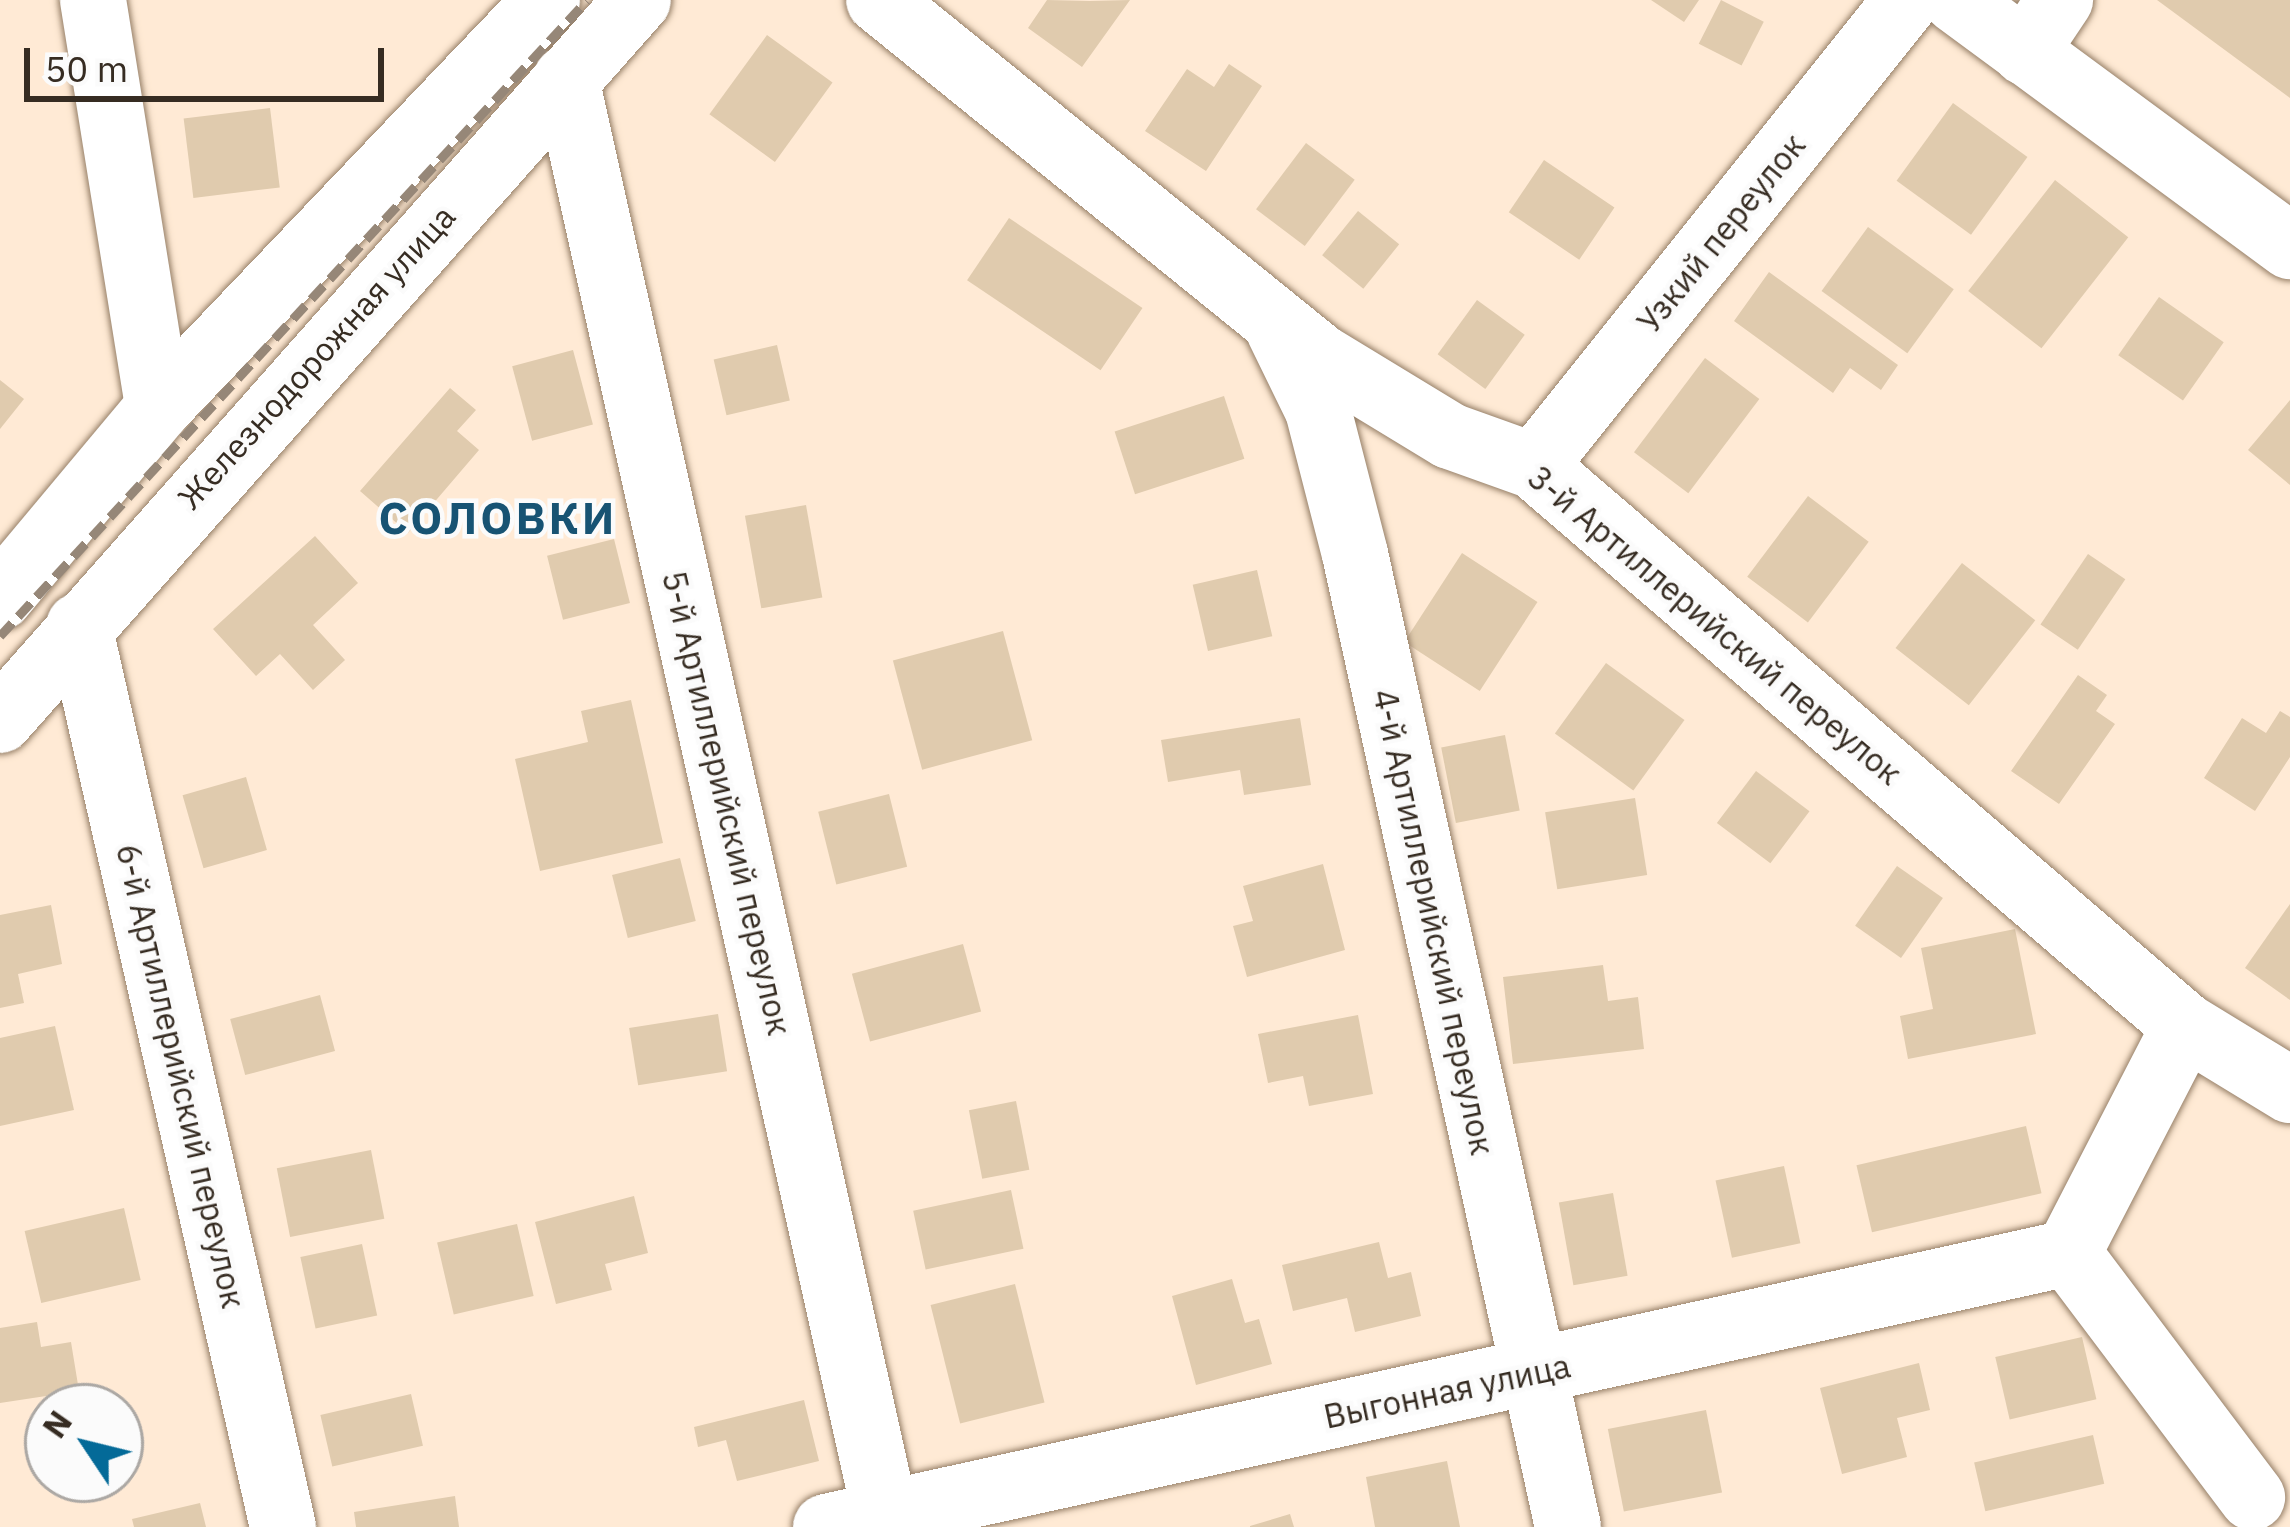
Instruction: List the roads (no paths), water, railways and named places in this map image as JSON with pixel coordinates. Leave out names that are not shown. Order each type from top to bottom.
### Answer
[{"type":"street","points":[[93,0],[158,409]]},
{"type":"street","points":[[0,597],[158,409],[547,0]]},
{"type":"street","name":"Железнодорожная улица","points":[[0,720],[638,0]]},
{"type":"street","name":"3-й Артиллерийский переулок","points":[[879,0],[1277,326],[1412,414],[1534,466],[2185,1026],[2290,1090]]},
{"type":"street","name":"Узкий переулок","points":[[1534,466],[1907,0]]},
{"type":"street","points":[[1956,0],[2043,26],[2290,246]]},
{"type":"street","name":"5-й Артиллерийский переулок","points":[[566,79],[866,1523]]},
{"type":"street","name":"4-й Артиллерийский переулок","points":[[1277,326],[1318,410],[1343,506],[1568,1527]]},
{"type":"street","points":[[1343,506],[1412,414]]},
{"type":"street","name":"6-й Артиллерийский переулок","points":[[80,626],[283,1527]]},
{"type":"street","points":[[2185,1026],[2068,1253],[2258,1494]]},
{"type":"street","name":"Выгонная улица","points":[[866,1523],[2068,1253]]},
{"type":"railway","points":[[0,636],[587,0]]},
{"type":"district","name":"СОЛОВКИ","points":[[498,518]]}]
